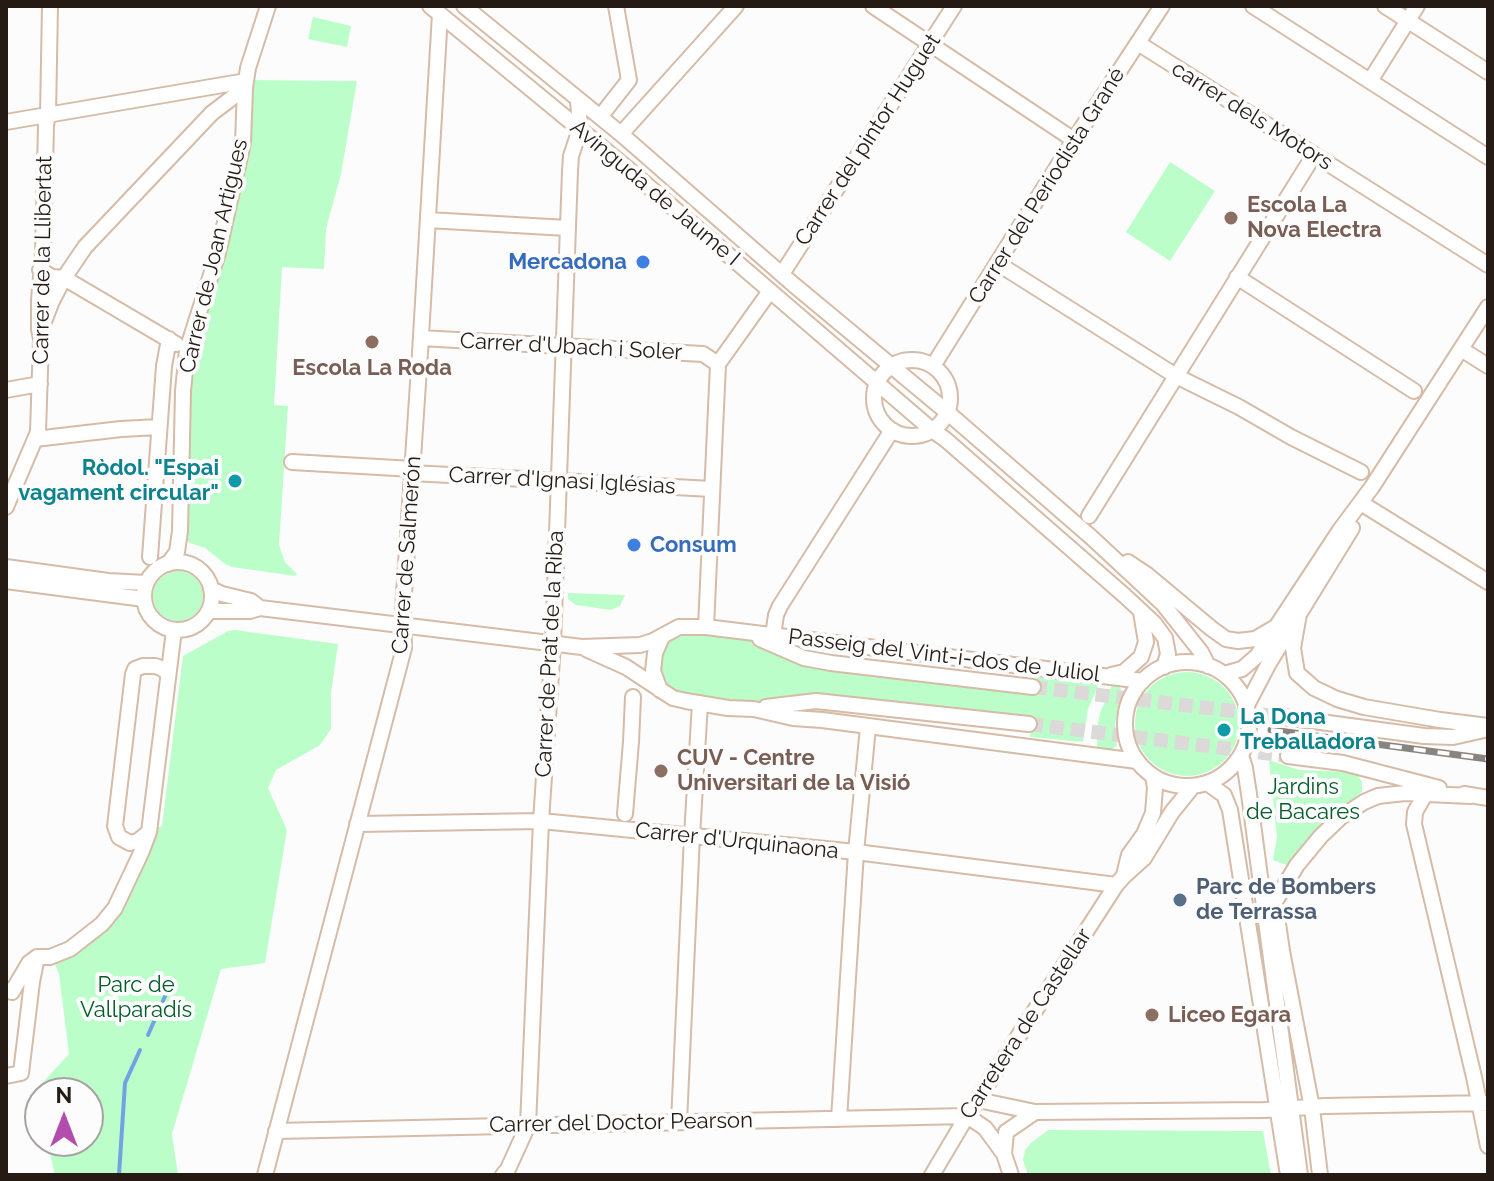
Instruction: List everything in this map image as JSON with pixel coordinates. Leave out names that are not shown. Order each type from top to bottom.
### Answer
[{"type":"street","name":"Carrer de la Llibertat","points":[[6,507],[38,432],[40,270],[50,6]]},
{"type":"street","name":"Carrer de Joan Artigues","points":[[168,564],[177,552],[180,531],[183,391],[187,350],[218,253],[243,143],[248,68],[268,6]]},
{"type":"street","name":"Avinguda de Jaume I","points":[[464,6],[621,134],[1091,537],[1163,604],[1201,652],[1208,666]]},
{"type":"street","points":[[600,117],[629,80],[616,6]]},
{"type":"street","points":[[580,129],[621,134],[736,6]]},
{"type":"street","points":[[873,6],[1074,140]]},
{"type":"street","name":"Carrer del pintor Huguet","points":[[782,274],[954,6]]},
{"type":"street","name":"Carrer del Periodista Grané","points":[[933,366],[1162,6]]},
{"type":"street","points":[[1253,6],[1488,157]]},
{"type":"street","points":[[1385,6],[1488,72]]},
{"type":"street","points":[[1370,81],[1417,6]]},
{"type":"street","name":"Avinguda de Jaume I","points":[[435,10],[945,439],[1141,611],[1165,638],[1168,654],[1164,667]]},
{"type":"street","name":"Carrer de Salmerón","points":[[265,1175],[404,648],[403,609],[428,220],[435,10]]},
{"type":"street","name":"carrer dels Motors","points":[[1138,43],[1488,265]]},
{"type":"street","points":[[6,122],[198,88],[246,84]]},
{"type":"street","points":[[41,339],[52,301],[64,278],[94,237],[210,116],[246,84]]},
{"type":"street","points":[[198,88],[206,94],[210,103],[210,116]]},
{"type":"street","name":"Carrer de Prat de la Riba","points":[[508,1173],[528,1125],[541,821],[553,644],[567,228],[571,156],[580,129],[578,100]]},
{"type":"street","points":[[1089,516],[1314,155]]},
{"type":"street","points":[[428,220],[567,228]]},
{"type":"street","points":[[997,263],[1176,376],[1361,472]]},
{"type":"street","points":[[40,270],[52,277],[64,278],[187,350]]},
{"type":"street","points":[[1237,277],[1414,391]]},
{"type":"street","points":[[706,627],[718,364],[770,291]]},
{"type":"street","points":[[1246,707],[1269,663],[1348,535],[1372,487],[1488,307]]},
{"type":"street","name":"Carrer d'Ubach i Soler","points":[[421,338],[703,354],[718,364]]},
{"type":"street","name":"Carrer de Joan Artigues","points":[[150,557],[164,366],[169,339]]},
{"type":"street","points":[[1461,349],[1488,366]]},
{"type":"street","points":[[907,360],[933,366],[947,381],[950,392],[947,412],[939,425],[925,434],[908,436],[892,430],[883,423],[874,403],[877,382],[890,367],[907,360]]},
{"type":"street","points":[[6,390],[40,384]]},
{"type":"street","points":[[35,439],[159,427]]},
{"type":"street","points":[[773,636],[780,606],[892,430]]},
{"type":"street","name":"Carrer d'Ignasi Iglésias","points":[[292,462],[712,489]]},
{"type":"street","points":[[1362,504],[1488,582]]},
{"type":"street","points":[[1224,674],[1236,672],[1257,656],[1340,530],[1362,504]]},
{"type":"street","points":[[1091,537],[1146,574],[1226,639],[1255,639],[1276,627]]},
{"type":"street","name":"Passeig del Vint-i-dos de Juliol","points":[[168,564],[184,563],[198,569],[209,581],[211,589],[251,601],[260,608]]},
{"type":"street","points":[[168,564],[155,571],[146,583],[146,608],[157,623],[174,630],[198,624],[209,611],[211,589]]},
{"type":"street","points":[[6,567],[146,583]]},
{"type":"street","points":[[6,581],[144,599]]},
{"type":"street","name":"Passeig del Vint-i-dos de Juliol","points":[[209,611],[250,611],[260,608],[582,647],[640,645],[679,627],[706,627],[1143,681]]},
{"type":"street","points":[[1106,675],[1124,672],[1141,657],[1146,642],[1141,611]]},
{"type":"street","points":[[1299,614],[1293,648],[1297,673],[1314,688],[1364,707],[1488,728]]},
{"type":"street","points":[[6,990],[12,992],[29,963],[37,957],[50,957],[70,949],[102,924],[126,888],[149,832],[174,630]]},
{"type":"street","name":"Passeig del Vint-i-dos de Juliol","points":[[746,633],[804,658],[1033,687]]},
{"type":"street","points":[[661,691],[653,671],[655,653],[662,637]]},
{"type":"street","name":"Passeig del Vint-i-dos de Juliol","points":[[582,647],[626,667],[673,698],[728,708],[754,709],[816,701],[1029,724]]},
{"type":"street","points":[[1200,784],[1226,772],[1241,755],[1249,731],[1246,707],[1238,689],[1224,674],[1208,666],[1186,662],[1153,673],[1135,691],[1126,714],[1127,738],[1137,761],[1153,776],[1176,785],[1200,784],[1221,791],[1227,800],[1300,1175]]},
{"type":"street","points":[[149,832],[130,843],[119,837],[115,826],[133,674],[135,669],[143,666],[155,666],[168,673]]},
{"type":"street","points":[[625,814],[633,697]]},
{"type":"street","points":[[679,1122],[700,703]]},
{"type":"street","name":"Passeig del Vint-i-dos de Juliol","points":[[754,709],[793,718],[1137,761]]},
{"type":"street","points":[[1284,717],[1424,736],[1453,737],[1488,728]]},
{"type":"street","points":[[839,1119],[856,852],[868,727]]},
{"type":"street","points":[[1241,755],[1265,916],[1285,1109],[1288,1175]]},
{"type":"street","points":[[1288,756],[1343,763],[1471,796]]},
{"type":"street","name":"Carretera de Castellar","points":[[932,1175],[1120,880],[1129,855],[1144,834],[1153,813],[1153,776]]},
{"type":"street","name":"Carretera de Castellar","points":[[1120,880],[1144,858],[1172,812],[1200,784]]},
{"type":"street","points":[[1265,916],[1321,836],[1341,817],[1364,802],[1389,794],[1426,793],[1488,798]]},
{"type":"street","points":[[1426,793],[1415,812],[1414,824],[1483,1104],[1488,1146]]},
{"type":"street","name":"Carrer d'Urquinaona","points":[[357,824],[541,821],[1120,880]]},
{"type":"street","points":[[1241,879],[1270,876],[1288,880]]},
{"type":"street","points":[[1275,903],[1312,1108],[1320,1175]]},
{"type":"street","points":[[1267,934],[1281,946]]},
{"type":"street","points":[[6,1076],[21,1073],[37,957]]},
{"type":"street","points":[[978,1100],[1035,1112],[1483,1104]]},
{"type":"street","points":[[1004,1154],[1006,1132],[1035,1112]]},
{"type":"street","points":[[967,1116],[985,1128],[1004,1154],[1011,1175]]},
{"type":"street","name":"Carrer del Doctor Pearson","points":[[276,1131],[967,1116]]},
{"type":"green space","points":[[313,17],[351,26],[347,47],[308,39]]},
{"type":"green space","points":[[251,80],[357,81],[341,174],[326,229],[324,269],[282,267],[274,405],[288,406],[279,545],[285,562],[297,574],[295,576],[232,567],[205,548],[184,541],[188,392],[194,350]]},
{"type":"green space","points":[[1170,162],[1215,191],[1170,261],[1126,232]]},
{"type":"green space","points":[[178,571],[195,579],[203,596],[195,613],[178,621],[161,613],[153,596],[161,579]]},
{"type":"green space","points":[[568,593],[625,595],[620,606],[610,610],[576,605],[568,599]]},
{"type":"green space","name":"Parc de Vallparadís","points":[[228,631],[338,644],[331,694],[331,729],[320,745],[276,770],[268,788],[287,830],[265,963],[221,969],[172,1134],[178,1175],[55,1175],[51,1157],[104,1157],[104,1077],[48,1077],[69,1054],[59,974],[54,962],[125,903],[152,845],[155,828],[162,826],[183,656]]},
{"type":"green space","points":[[690,632],[753,641],[810,662],[810,668],[1035,693],[1037,677],[1099,684],[1088,709],[1083,742],[1030,737],[1031,718],[811,693],[810,696],[778,702],[698,697],[671,690],[659,673],[658,662],[664,646],[681,634]]},
{"type":"green space","points":[[1187,672],[1207,676],[1224,687],[1235,704],[1239,724],[1235,744],[1224,761],[1207,772],[1187,776],[1167,772],[1150,761],[1139,744],[1135,724],[1139,704],[1150,687],[1167,676]]},
{"type":"green space","points":[[1113,683],[1121,689],[1115,724],[1117,745],[1110,751],[1097,750],[1100,713]]},
{"type":"green space","name":"Jardins de Bacares","points":[[1269,760],[1299,770],[1353,772],[1362,782],[1362,792],[1314,831],[1289,866],[1273,860],[1277,837]]},
{"type":"green space","points":[[1048,1130],[1263,1131],[1271,1175],[1028,1175],[1023,1160],[1025,1150]]},
{"type":"waterway","points":[[148,1035],[166,994]]},
{"type":"waterway","points":[[119,1175],[125,1083],[140,1050]]},
{"type":"tunnel","points":[[1033,687],[1284,717]]},
{"type":"tunnel","points":[[1029,724],[1288,756]]},
{"type":"railway","points":[[1271,730],[1488,759]]},
{"type":"place","name":"Escola La Nova Electra","points":[[1231,218]]},
{"type":"place","name":"Mercadona","points":[[643,262]]},
{"type":"place","name":"Escola La Roda","points":[[372,342]]},
{"type":"place","name":"Ròdol. \"Espai vagament circular\"","points":[[235,481]]},
{"type":"place","name":"Consum","points":[[634,545]]},
{"type":"place","name":"La Dona Treballadora","points":[[1224,730]]},
{"type":"place","name":"CUV - Centre Universitari de la Visió","points":[[661,771]]},
{"type":"place","name":"Parc de Bombers de Terrassa","points":[[1180,900]]},
{"type":"place","name":"Liceo Egara","points":[[1152,1015]]}]
